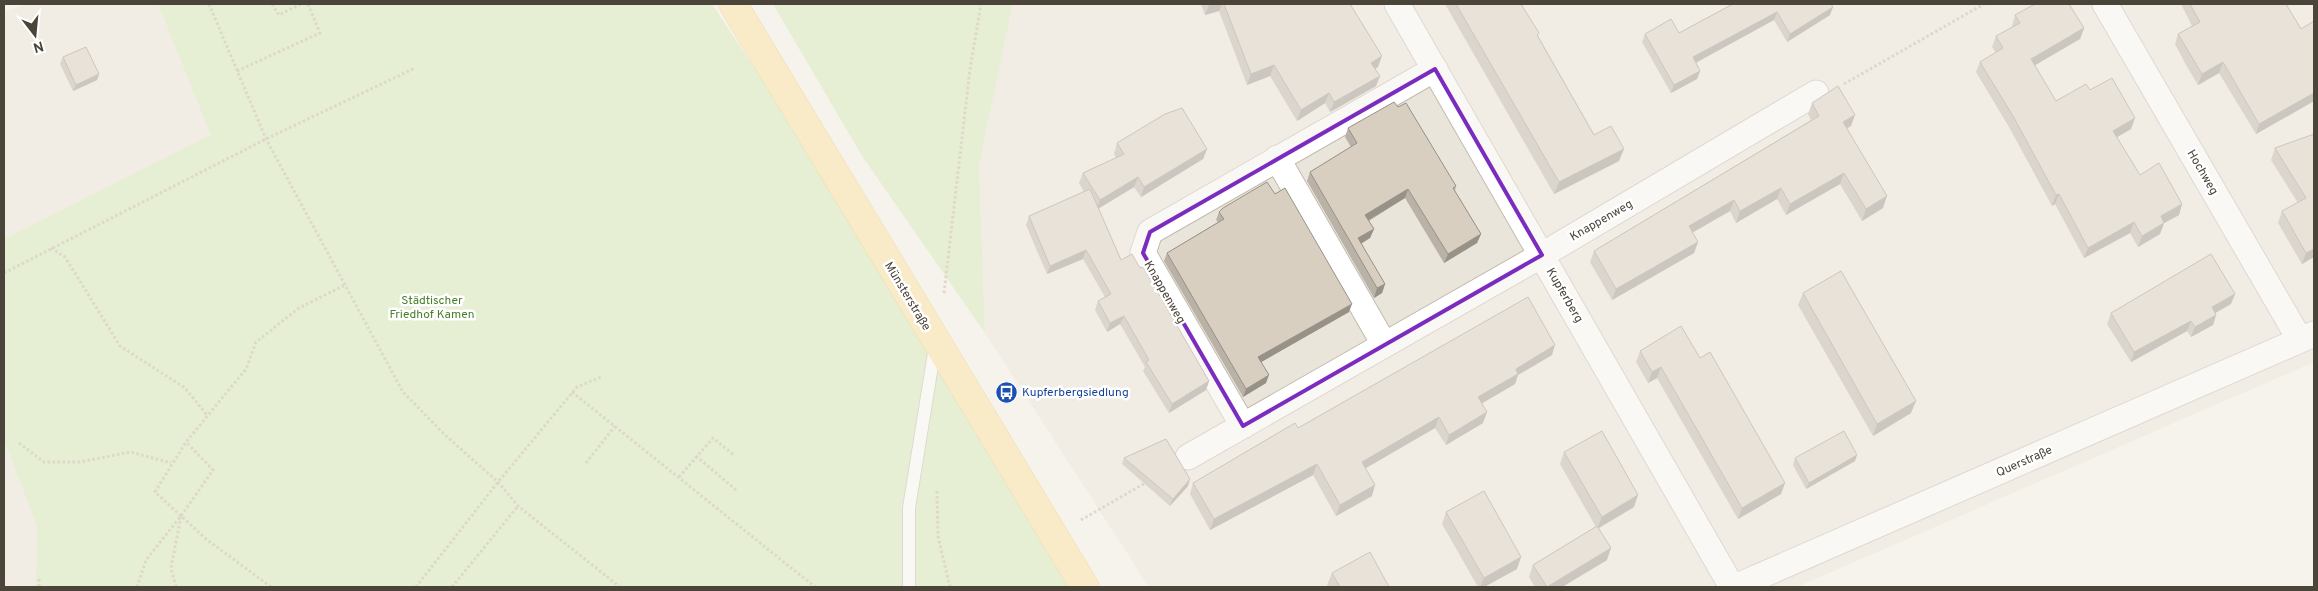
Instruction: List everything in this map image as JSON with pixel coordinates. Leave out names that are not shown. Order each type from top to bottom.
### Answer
[{"type":"main road","name":"Münsterstraße","points":[[733,4],[1085,587]]},
{"type":"street","name":"Kupferberg","points":[[1397,4],[1733,587]]},
{"type":"street","name":"Hochweg","points":[[2105,4],[2307,337]]},
{"type":"street","name":"Knappenweg","points":[[1243,426],[1143,253],[1150,232],[1434,70]]},
{"type":"street","name":"Knappenweg","points":[[1188,457],[1542,255],[1816,94]]},
{"type":"street","points":[[1277,158],[1384,344]]},
{"type":"street","name":"Querstraße","points":[[1733,587],[2307,337]]},
{"type":"lane","points":[[909,587],[909,508],[936,343]]},
{"type":"path","points":[[209,4],[266,140],[403,392],[444,435],[498,482],[518,506],[620,587]]},
{"type":"path","points":[[272,4],[278,15],[301,4]]},
{"type":"path","points":[[237,71],[320,34],[308,4]]},
{"type":"path","points":[[936,343],[970,69],[981,4]]},
{"type":"path","points":[[1816,94],[1846,84],[1984,4]]},
{"type":"path","points":[[4,273],[266,140],[415,68]]},
{"type":"path","points":[[51,248],[65,258],[120,346],[185,388],[206,415]]},
{"type":"path","points":[[271,587],[206,539],[155,492],[171,463],[206,415],[246,370],[256,342],[299,308],[345,285]]},
{"type":"path","points":[[416,587],[498,482],[572,392],[587,381],[602,377]]},
{"type":"path","points":[[572,392],[815,587]]},
{"type":"path","points":[[586,463],[614,426]]},
{"type":"path","points":[[679,477],[712,438],[735,456]]},
{"type":"path","points":[[137,587],[146,560],[181,516],[213,470],[186,442]]},
{"type":"path","points":[[19,443],[44,462],[80,462],[131,452],[171,463]]},
{"type":"path","points":[[696,456],[736,490]]},
{"type":"path","points":[[1105,506],[1149,480]]},
{"type":"path","points":[[452,587],[518,506]]},
{"type":"path","points":[[176,587],[171,568],[181,516]]},
{"type":"path","points":[[39,579],[39,587]]},
{"type":"highlighted area","points":[[1435,69],[1542,255],[1243,426],[1143,253],[1150,232]]},
{"type":"shaded area","points":[[26,4],[158,4],[212,135],[4,239],[4,12]]},
{"type":"shaded area","points":[[1013,4],[2314,4],[2314,362],[1797,587],[1149,587],[985,333],[979,165]]},
{"type":"shaded area","points":[[4,440],[37,526],[36,587],[4,587]]},
{"type":"green space","name":"Städtischer Friedhof Kamen","points":[[158,4],[712,4],[832,184],[1077,587],[36,587],[37,526],[4,440],[4,239],[211,135]]},
{"type":"green space","points":[[773,4],[1013,4],[979,165],[985,333],[862,156]]},
{"type":"building","points":[[1224,4],[1350,4],[1382,56],[1371,63],[1380,76],[1334,102],[1329,93],[1301,110],[1274,65],[1251,74]]},
{"type":"building","points":[[1456,4],[1521,4],[1539,33],[1537,35],[1594,135],[1611,126],[1624,149],[1559,182]]},
{"type":"building","points":[[1733,4],[1831,4],[1833,7],[1790,34],[1777,12],[1693,57],[1700,71],[1674,85],[1645,34],[1671,19],[1679,33]]},
{"type":"building","points":[[2035,4],[2069,4],[2084,28],[2031,59],[2056,101],[2086,84],[2090,90],[2112,78],[2135,118],[2113,131],[2140,175],[2159,163],[2182,204],[2161,216],[2164,223],[2142,236],[2134,222],[2088,248],[2059,194],[2056,195],[2013,116],[1980,62],[2003,48],[1996,36],[2020,23],[2015,15]]},
{"type":"building","points":[[2190,4],[2286,4],[2301,29],[2314,21],[2314,93],[2259,124],[2223,62],[2202,74],[2178,34],[2200,22]]},
{"type":"building","points":[[86,47],[99,74],[76,85],[63,57]]},
{"type":"building","points":[[1838,86],[1855,115],[1843,122],[1887,196],[1866,209],[1844,173],[1790,204],[1781,188],[1740,211],[1734,200],[1689,226],[1698,242],[1616,289],[1594,251],[1819,116],[1812,103]]},
{"type":"building","points":[[1394,102],[1398,107],[1406,103],[1456,186],[1453,188],[1481,234],[1448,254],[1408,189],[1365,215],[1374,229],[1358,238],[1385,284],[1377,288],[1310,172],[1357,143],[1348,128]]},
{"type":"building","points":[[1182,108],[1207,149],[1144,187],[1138,177],[1100,200],[1083,173],[1124,154],[1117,143],[1165,114]]},
{"type":"building","points":[[2314,134],[2314,249],[2306,253],[2282,211],[2306,198],[2275,148]]},
{"type":"building","points":[[1267,182],[1275,194],[1285,188],[1352,304],[1258,357],[1269,375],[1246,389],[1167,253],[1224,219],[1219,212],[1223,208]]},
{"type":"building","points":[[1090,189],[1121,260],[1132,254],[1140,268],[1143,267],[1209,381],[1172,404],[1146,362],[1149,360],[1124,316],[1110,323],[1098,301],[1111,294],[1086,250],[1050,266],[1029,216]]},
{"type":"building","points":[[2211,254],[2235,294],[2212,307],[2216,315],[2195,327],[2191,321],[2134,352],[2111,313]]},
{"type":"building","points":[[1841,271],[1916,401],[1877,424],[1803,293]]},
{"type":"building","points":[[1528,297],[1555,345],[1516,369],[1518,374],[1478,397],[1487,412],[1449,435],[1439,417],[1362,462],[1375,485],[1340,505],[1317,464],[1214,519],[1193,483],[1295,423],[1298,428]]},
{"type":"building","points":[[1681,326],[1700,358],[1710,352],[1785,483],[1742,508],[1661,367],[1652,372],[1640,351]]},
{"type":"building","points":[[1602,431],[1638,495],[1602,517],[1564,452]]},
{"type":"building","points":[[1844,431],[1857,455],[1809,483],[1795,458]]},
{"type":"building","points":[[1166,439],[1190,479],[1173,499],[1124,458]]},
{"type":"building","points":[[1484,491],[1521,557],[1484,578],[1446,512]]},
{"type":"building","points":[[1597,526],[1611,548],[1547,587],[1533,565]]},
{"type":"building","points":[[1370,552],[1389,587],[1340,587],[1332,573]]},
{"type":"place","name":"Kupferbergsiedlung","points":[[1006,392]]}]
